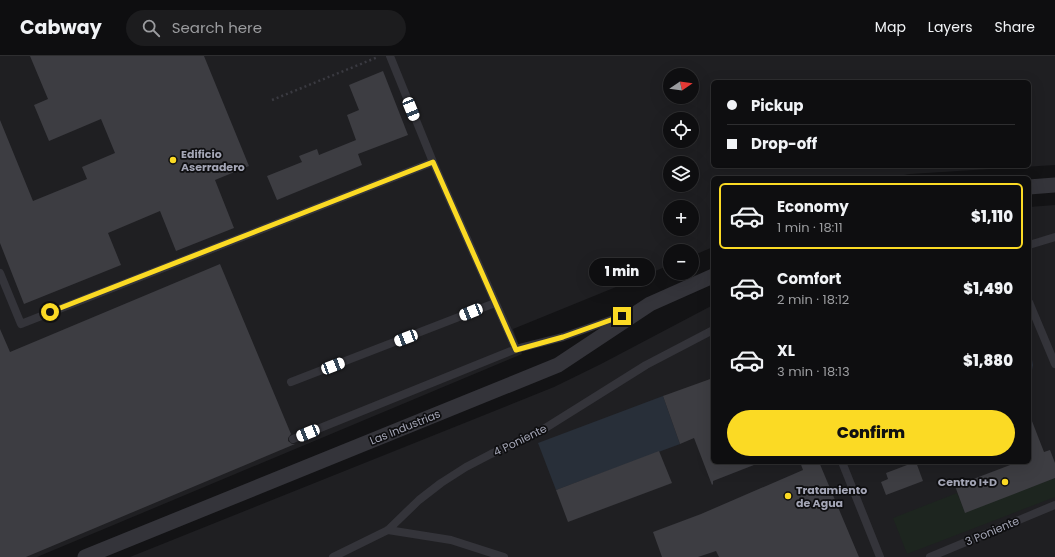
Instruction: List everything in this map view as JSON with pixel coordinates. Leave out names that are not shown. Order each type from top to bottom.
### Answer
[{"type":"street","points":[[1031,187],[1055,185]]},
{"type":"street","name":"Las Industrias","points":[[85,557],[558,364],[650,304],[711,277]]},
{"type":"lane","points":[[390,56],[433,162],[516,350]]},
{"type":"lane","points":[[0,273],[21,324],[433,162]]},
{"type":"lane","points":[[1031,244],[1055,238]]},
{"type":"lane","points":[[291,382],[495,303]]},
{"type":"lane","points":[[293,439],[516,350],[592,328],[650,304]]},
{"type":"lane","points":[[1031,307],[1055,364]]},
{"type":"lane","name":"4 Poniente","points":[[335,557],[388,530],[419,500],[442,482],[466,467],[539,432],[646,365],[711,331]]},
{"type":"lane","points":[[843,464],[880,557]]},
{"type":"lane","name":"3 Poniente","points":[[930,557],[1055,505]]},
{"type":"lane","points":[[388,530],[451,540],[504,557]]},
{"type":"path","points":[[272,100],[380,56]]},
{"type":"shaded area","points":[[0,56],[1055,56],[1055,165],[1031,166],[1031,80],[711,80],[711,168],[1007,168],[898,176],[711,176],[711,248],[699,253],[699,244],[663,244],[663,268],[513,329],[522,354],[37,557],[0,557]]},
{"type":"shaded area","points":[[1055,205],[1055,557],[130,557],[554,387],[711,306],[711,464],[1031,464],[1031,207]]},
{"type":"shaded area","points":[[1031,354],[1033,365],[1031,376]]},
{"type":"shaded area","points":[[663,396],[680,444],[556,490],[538,443]]},
{"type":"shaded area","points":[[1055,478],[1055,497],[907,554],[893,518],[957,493],[965,512]]},
{"type":"building","name":"Edificio Aserradero","points":[[30,56],[204,56],[249,166],[215,180],[234,228],[176,251],[160,211],[108,233],[121,265],[24,304],[0,243],[0,120],[33,201],[87,179],[82,167],[115,153],[101,119],[49,141],[34,105],[48,99]]},
{"type":"building","points":[[383,71],[408,135],[358,154],[362,165],[277,200],[267,176],[302,162],[299,156],[317,149],[319,155],[356,140],[347,115],[359,110],[349,85]]},
{"type":"building","points":[[220,264],[291,434],[288,441],[295,444],[26,557],[0,557],[0,329],[10,352]]},
{"type":"building","points":[[711,379],[711,464],[756,464],[713,481],[712,485],[694,438],[680,444],[663,396]]},
{"type":"building","name":"Centro I+D","points":[[1031,419],[1044,452],[1050,450],[1055,463],[1055,478],[965,513],[955,486],[1013,464],[1031,464]]},
{"type":"building","points":[[659,451],[672,483],[568,522],[556,490]]},
{"type":"building","name":"Tratamiento de Agua","points":[[801,464],[820,464],[859,557],[719,557],[716,551],[698,557],[662,557],[653,532],[701,514],[803,470]]},
{"type":"building","points":[[910,464],[917,464],[923,481],[886,495],[881,482],[888,479],[886,473]]},
{"type":"place","name":"Edificio Aserradero","points":[[173,160]]},
{"type":"place","name":"Centro I+D","points":[[1005,482]]},
{"type":"place","name":"Tratamiento de Agua","points":[[788,496]]},
{"type":"route","points":[[50,312],[433,162],[516,350],[592,328],[622,316]]}]
